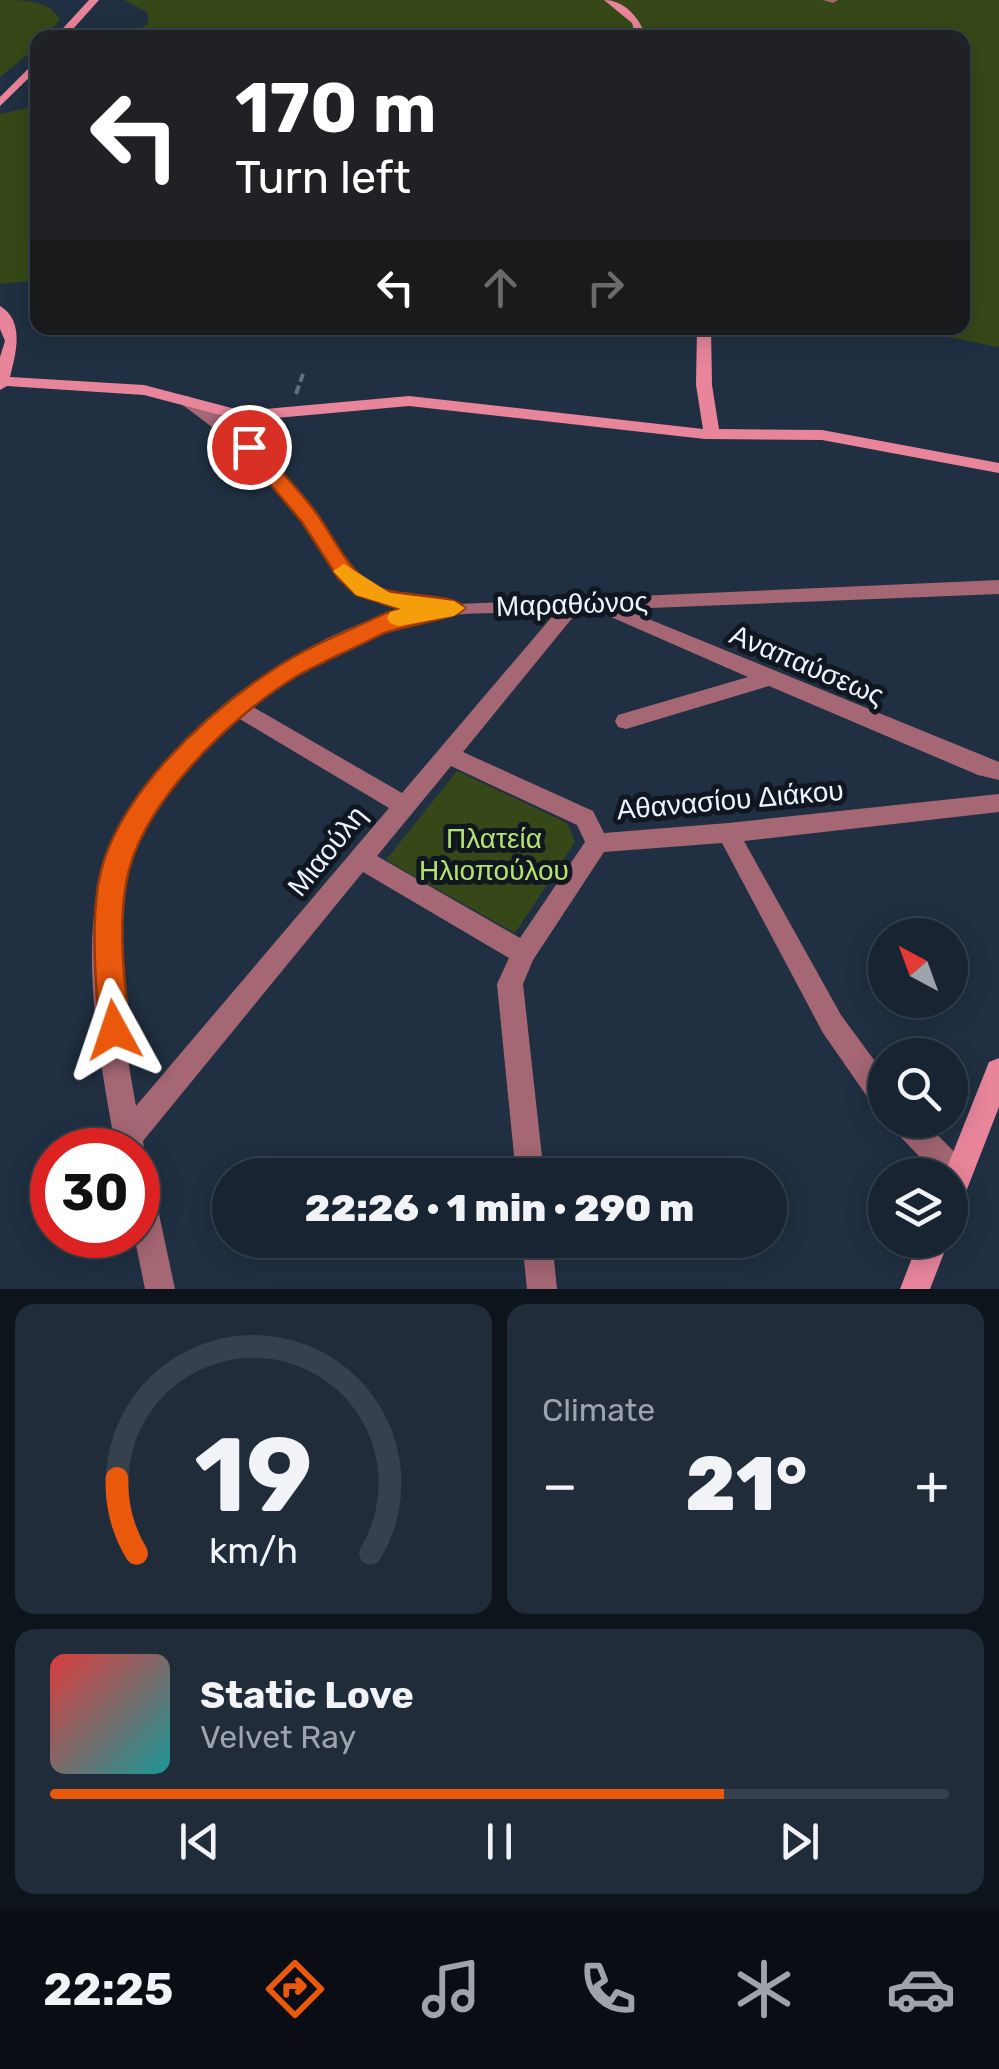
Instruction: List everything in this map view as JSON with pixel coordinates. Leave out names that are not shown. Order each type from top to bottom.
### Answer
[{"type":"street","points":[[67,30],[94,0]]},
{"type":"street","points":[[609,0],[637,22],[639,30]]},
{"type":"street","points":[[0,103],[30,71]]},
{"type":"street","points":[[0,310],[12,340],[0,382],[144,390],[244,416],[409,402],[712,434],[822,435],[999,468]]},
{"type":"street","points":[[704,335],[704,385],[712,434]]},
{"type":"street","points":[[188,401],[249,447],[310,518],[345,573],[364,590],[386,600],[454,608]]},
{"type":"street","name":"Μαραθώνος","points":[[127,1128],[110,995],[108,934],[112,881],[129,833],[173,769],[238,708],[288,671],[394,618],[454,608],[999,587]]},
{"type":"street","name":"Αναπαύσεως","points":[[584,604],[992,770]]},
{"type":"street","name":"Μιαούλη","points":[[142,1128],[403,805],[584,604]]},
{"type":"street","points":[[626,720],[768,679]]},
{"type":"street","points":[[238,708],[403,805]]},
{"type":"street","points":[[447,754],[585,818],[597,842]]},
{"type":"street","points":[[992,770],[996,803]]},
{"type":"street","name":"Αθανασίου Διάκου","points":[[528,1158],[510,984],[524,952],[597,842],[728,833],[996,803]]},
{"type":"street","points":[[728,833],[832,1024],[868,1074]]},
{"type":"street","points":[[361,859],[524,952]]},
{"type":"street","points":[[966,1158],[997,1085]]},
{"type":"street","points":[[918,1138],[933,1158]]},
{"type":"street","points":[[153,1258],[160,1289]]},
{"type":"street","points":[[539,1258],[542,1289]]},
{"type":"street","points":[[916,1289],[927,1258]]},
{"type":"green space","points":[[0,0],[26,1],[50,8],[60,20],[51,30],[30,30],[30,53],[0,77]]},
{"type":"green space","points":[[124,0],[999,0],[999,347],[938,335],[970,335],[970,30],[136,30],[149,22],[147,12]]},
{"type":"green space","points":[[30,108],[30,281],[0,284],[0,114]]},
{"type":"green space","name":"Πλατεία Ηλιοπούλου","points":[[457,771],[567,823],[575,842],[515,933],[386,860]]},
{"type":"slow traffic","points":[[344,571],[364,590],[386,600],[454,608],[398,618]]},
{"type":"route","points":[[114,1030],[108,934],[112,881],[129,833],[173,769],[238,708],[288,671],[394,618],[454,608],[386,600],[364,590],[345,573],[310,518],[249,447]]}]
